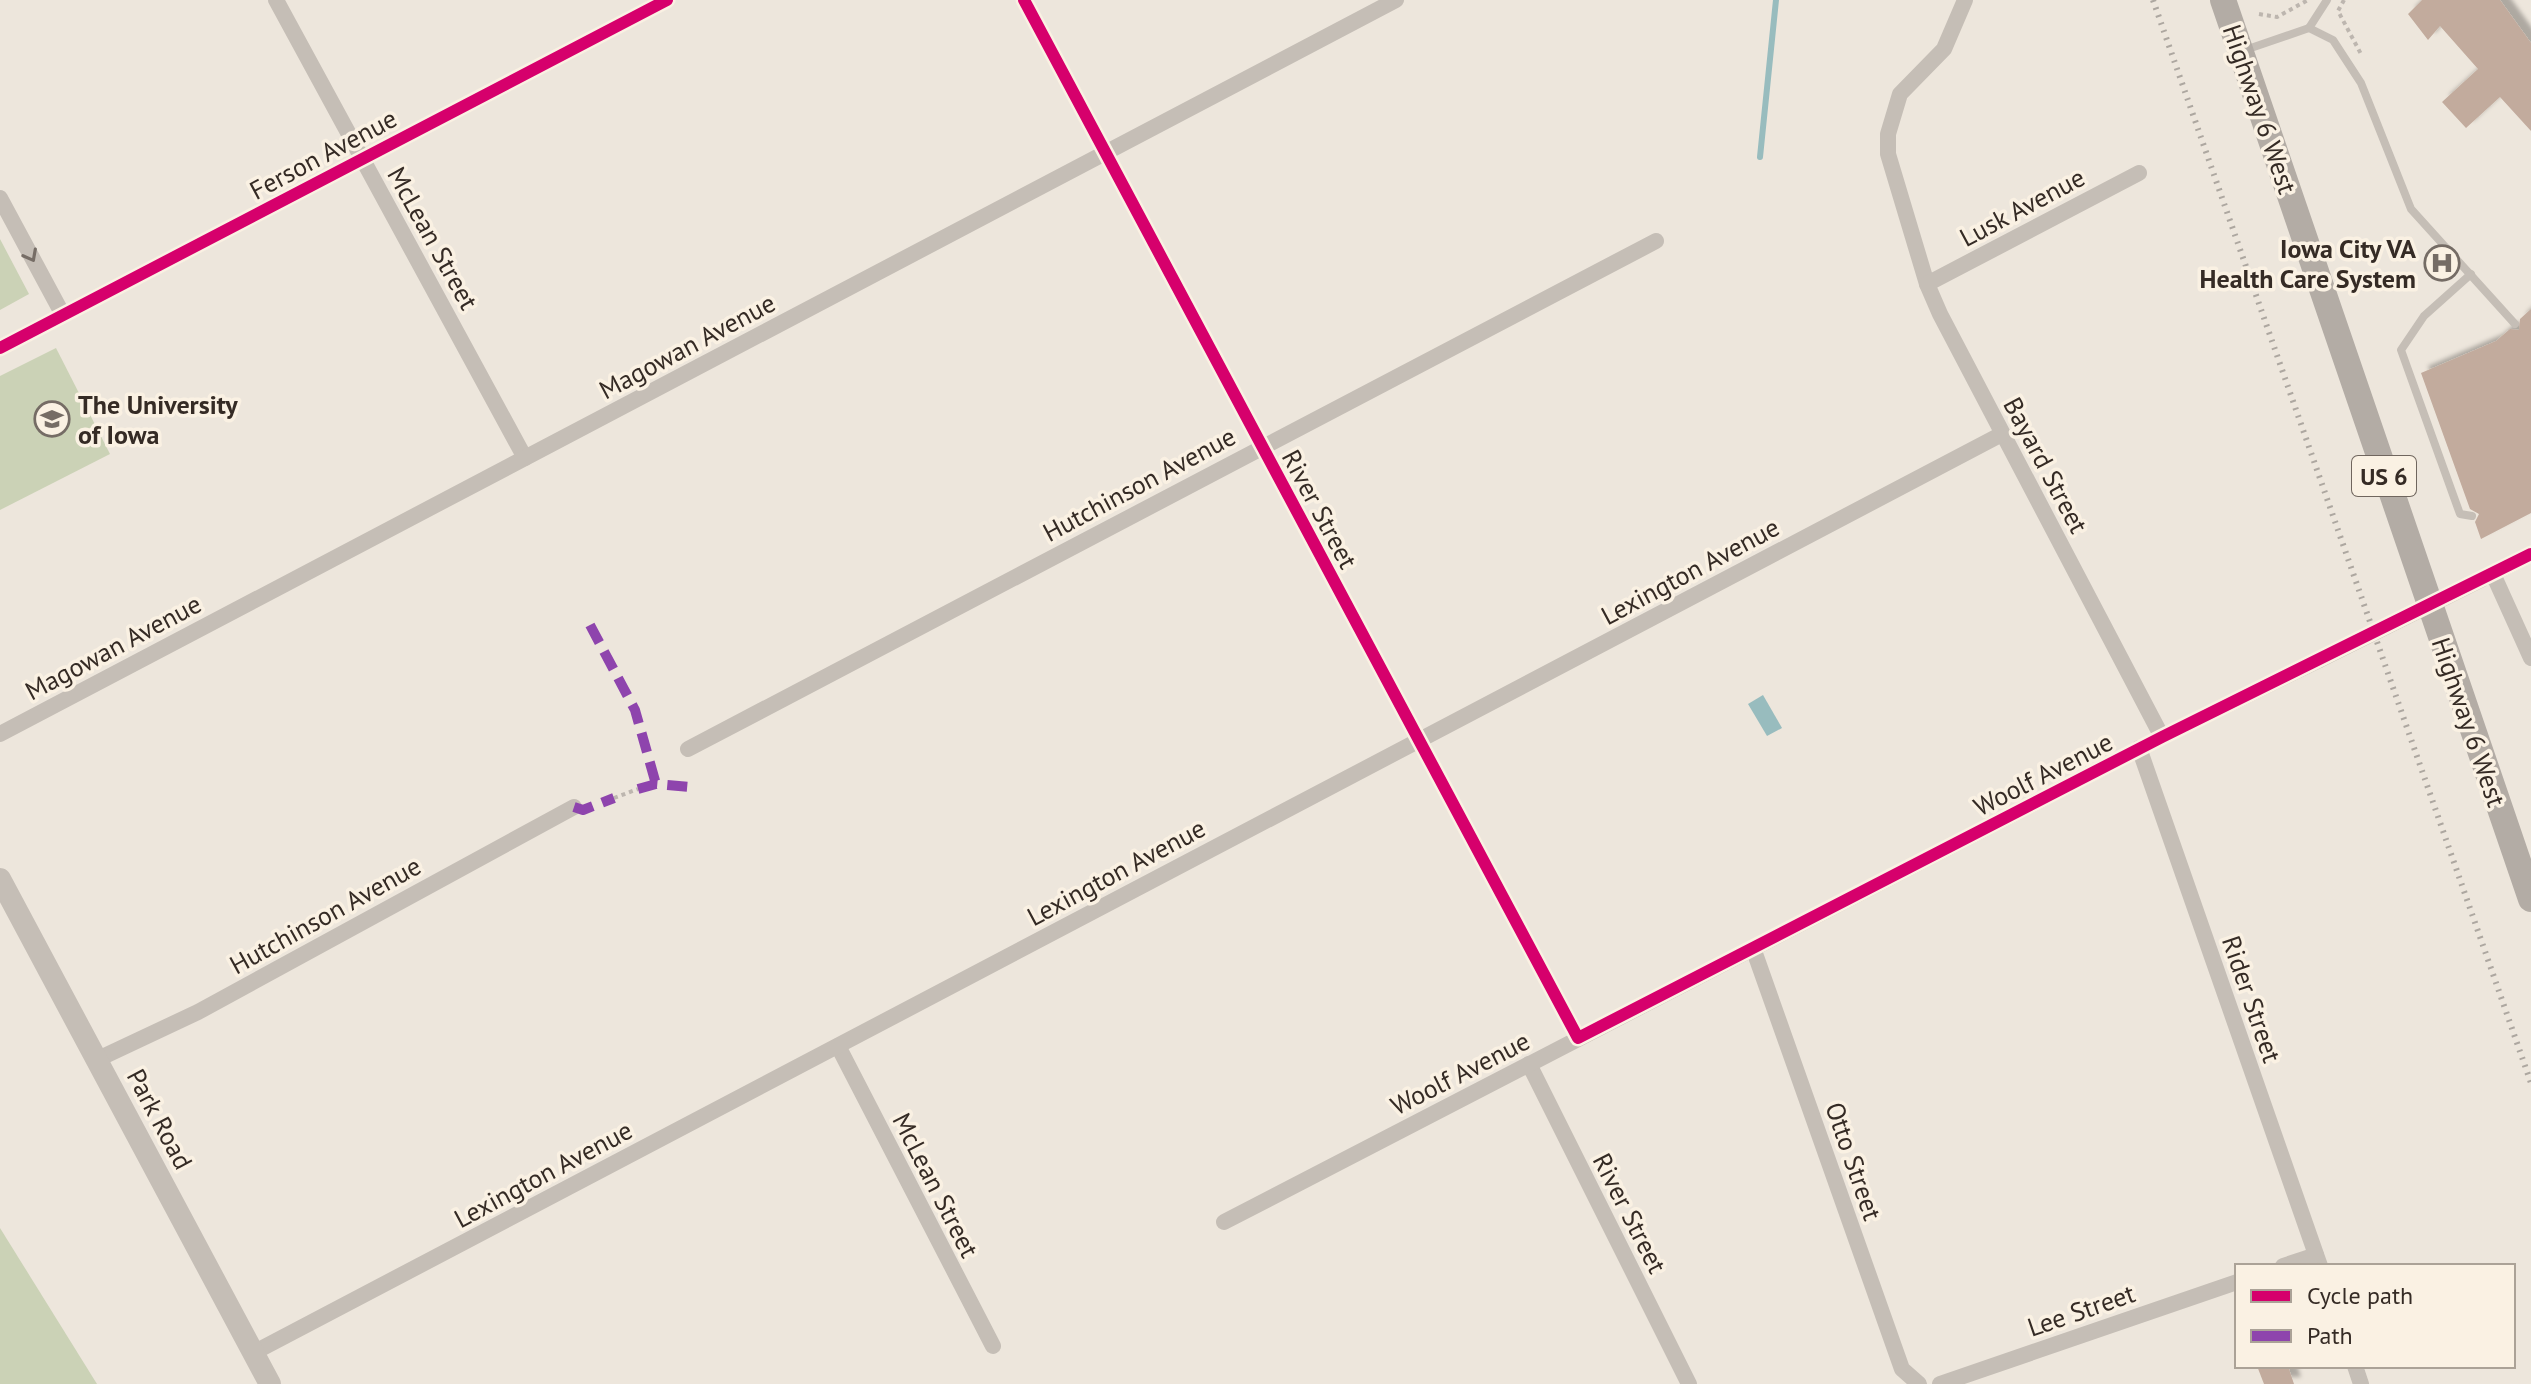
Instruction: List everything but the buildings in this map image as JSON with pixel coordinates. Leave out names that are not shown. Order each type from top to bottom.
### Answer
[{"type":"main road","name":"Highway 6 West","points":[[2223,0],[2531,899]]},
{"type":"street","name":"McLean Street","points":[[276,0],[525,458]]},
{"type":"street","name":"Ferson Avenue","points":[[0,348],[667,0]]},
{"type":"street","name":"River Street","points":[[1024,0],[1578,1038]]},
{"type":"street","name":"Magowan Avenue","points":[[0,734],[1396,0]]},
{"type":"street","name":"Bayard Street","points":[[1965,0],[1944,49],[1911,79],[1892,113],[1888,154],[1927,284],[2002,434],[2162,737]]},
{"type":"street","name":"Lusk Avenue","points":[[1927,284],[2139,173]]},
{"type":"street","points":[[0,198],[63,315]]},
{"type":"street","name":"Hutchinson Avenue","points":[[688,749],[1656,241]]},
{"type":"street","name":"Lexington Avenue","points":[[253,1353],[2002,434]]},
{"type":"street","name":"Woolf Avenue","points":[[1224,1222],[2139,748],[2531,554]]},
{"type":"street","points":[[2488,576],[2531,658]]},
{"type":"street","name":"Rider Street","points":[[2139,748],[2318,1260]]},
{"type":"street","name":"Hutchinson Avenue","points":[[96,1060],[198,1012],[574,807]]},
{"type":"street","name":"Park Road","points":[[0,879],[270,1384]]},
{"type":"street","name":"Otto Street","points":[[1753,948],[1902,1369],[1919,1384]]},
{"type":"street","name":"McLean Street","points":[[838,1046],[993,1346]]},
{"type":"street","name":"River Street","points":[[1529,1064],[1689,1384]]},
{"type":"street","points":[[2295,1264],[2318,1260]]},
{"type":"street","name":"Lee Street","points":[[1940,1384],[2235,1283]]},
{"type":"lane","points":[[2241,52],[2309,28],[2327,0]]},
{"type":"lane","points":[[2309,28],[2333,40],[2361,83],[2411,209],[2515,324]]},
{"type":"lane","points":[[2471,274],[2424,316],[2401,350],[2460,514],[2472,516]]},
{"type":"path","points":[[2297,0],[2303,4]]},
{"type":"path","points":[[2259,14],[2277,17],[2308,0]]},
{"type":"path","points":[[614,798],[638,789]]},
{"type":"green space","points":[[0,239],[29,294],[0,310]]},
{"type":"green space","name":"The University of Iowa","points":[[56,348],[110,454],[0,510],[0,376]]},
{"type":"green space","points":[[0,1228],[97,1384],[0,1384]]},
{"type":"water","points":[[1763,695],[1782,728],[1767,736],[1748,704]]},
{"type":"waterway","points":[[1760,157],[1776,0]]},
{"type":"railway","points":[[2153,0],[2531,1083]]},
{"type":"marked path","points":[[590,625],[635,710],[656,784]]},
{"type":"marked path","points":[[638,789],[656,784],[690,787]]},
{"type":"marked path","points":[[574,807],[583,810],[614,798]]},
{"type":"cycle path","points":[[0,348],[667,0]]},
{"type":"cycle path","points":[[1024,0],[1578,1038],[2162,737],[2531,554]]},
{"type":"place","name":"Iowa City VA Health Care System","points":[[2442,263]]},
{"type":"place","name":"The University of Iowa","points":[[52,419]]}]
